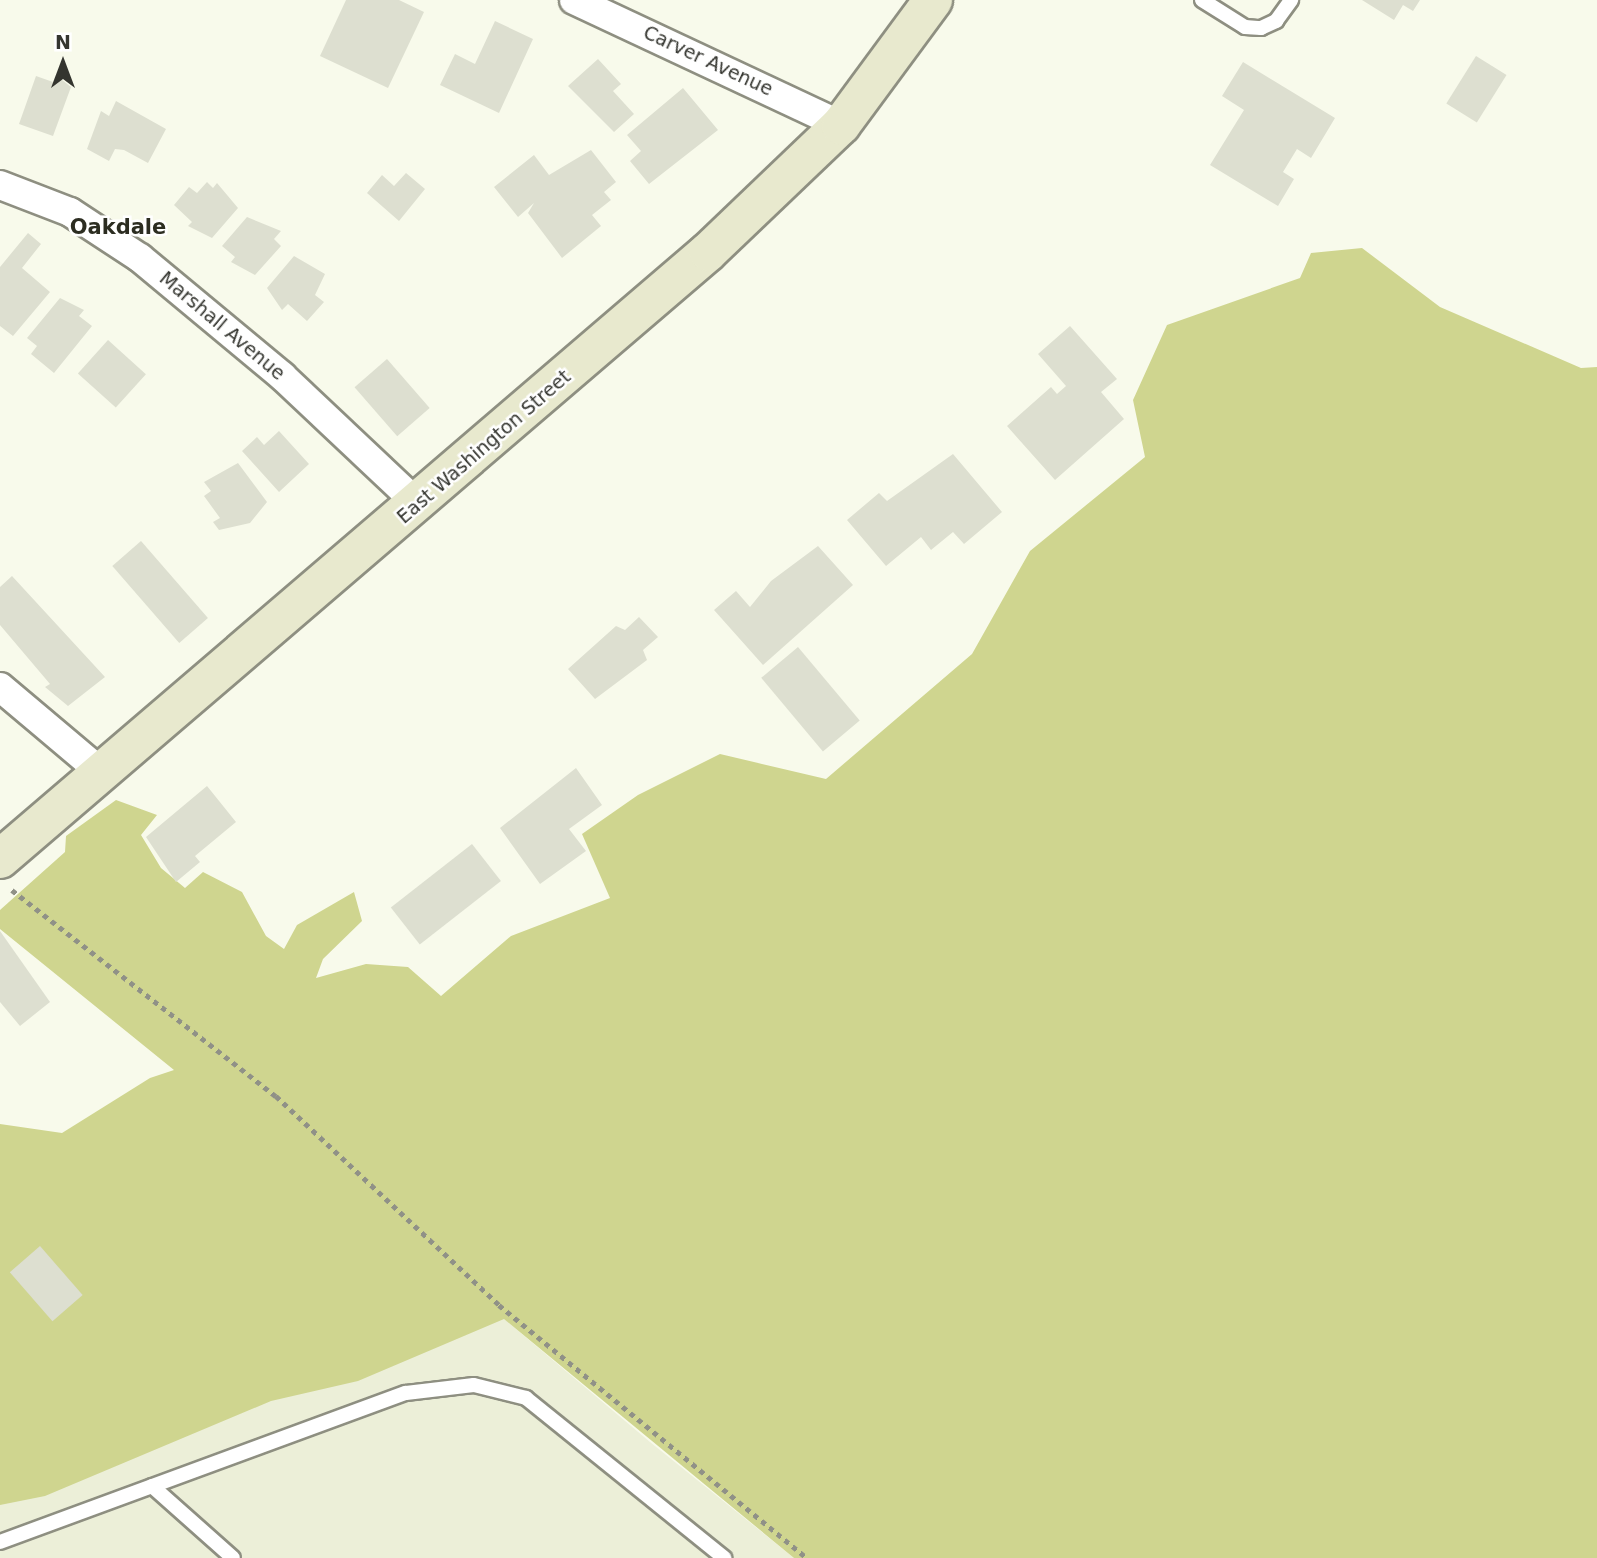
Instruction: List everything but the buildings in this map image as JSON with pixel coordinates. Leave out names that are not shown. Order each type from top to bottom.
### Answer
[{"type":"main road","name":"East Washington Street","points":[[0,859],[418,504],[708,252],[841,125],[933,0]]},
{"type":"street","name":"Carver Avenue","points":[[574,0],[841,125]]},
{"type":"street","name":"Marshall Avenue","points":[[0,185],[71,212],[140,258],[282,376],[418,504]]},
{"type":"street","points":[[0,687],[102,773]]},
{"type":"lane","points":[[1202,0],[1245,27],[1261,29],[1276,21],[1291,0]]},
{"type":"lane","points":[[0,1542],[406,1393],[474,1385],[526,1398],[724,1558]]},
{"type":"lane","points":[[152,1486],[233,1558]]},
{"type":"path","points":[[0,881],[276,1096],[499,1305],[807,1558]]},
{"type":"shaded area","points":[[304,1150],[650,1442],[794,1558],[0,1558],[0,1375]]},
{"type":"green space","points":[[1362,248],[1440,307],[1581,368],[1597,367],[1597,1558],[794,1558],[504,1319],[358,1381],[271,1401],[45,1496],[0,1505],[0,1124],[62,1133],[150,1078],[174,1070],[0,929],[0,910],[65,852],[66,836],[116,800],[157,815],[141,835],[161,868],[185,888],[203,872],[242,892],[266,936],[284,949],[297,925],[354,892],[362,921],[323,959],[316,978],[366,964],[408,967],[441,996],[511,936],[610,898],[582,834],[638,795],[720,754],[826,779],[972,654],[1030,551],[1145,457],[1133,400],[1167,325],[1300,278],[1311,253]]},
{"type":"district","name":"Oakdale","points":[[118,227]]}]
